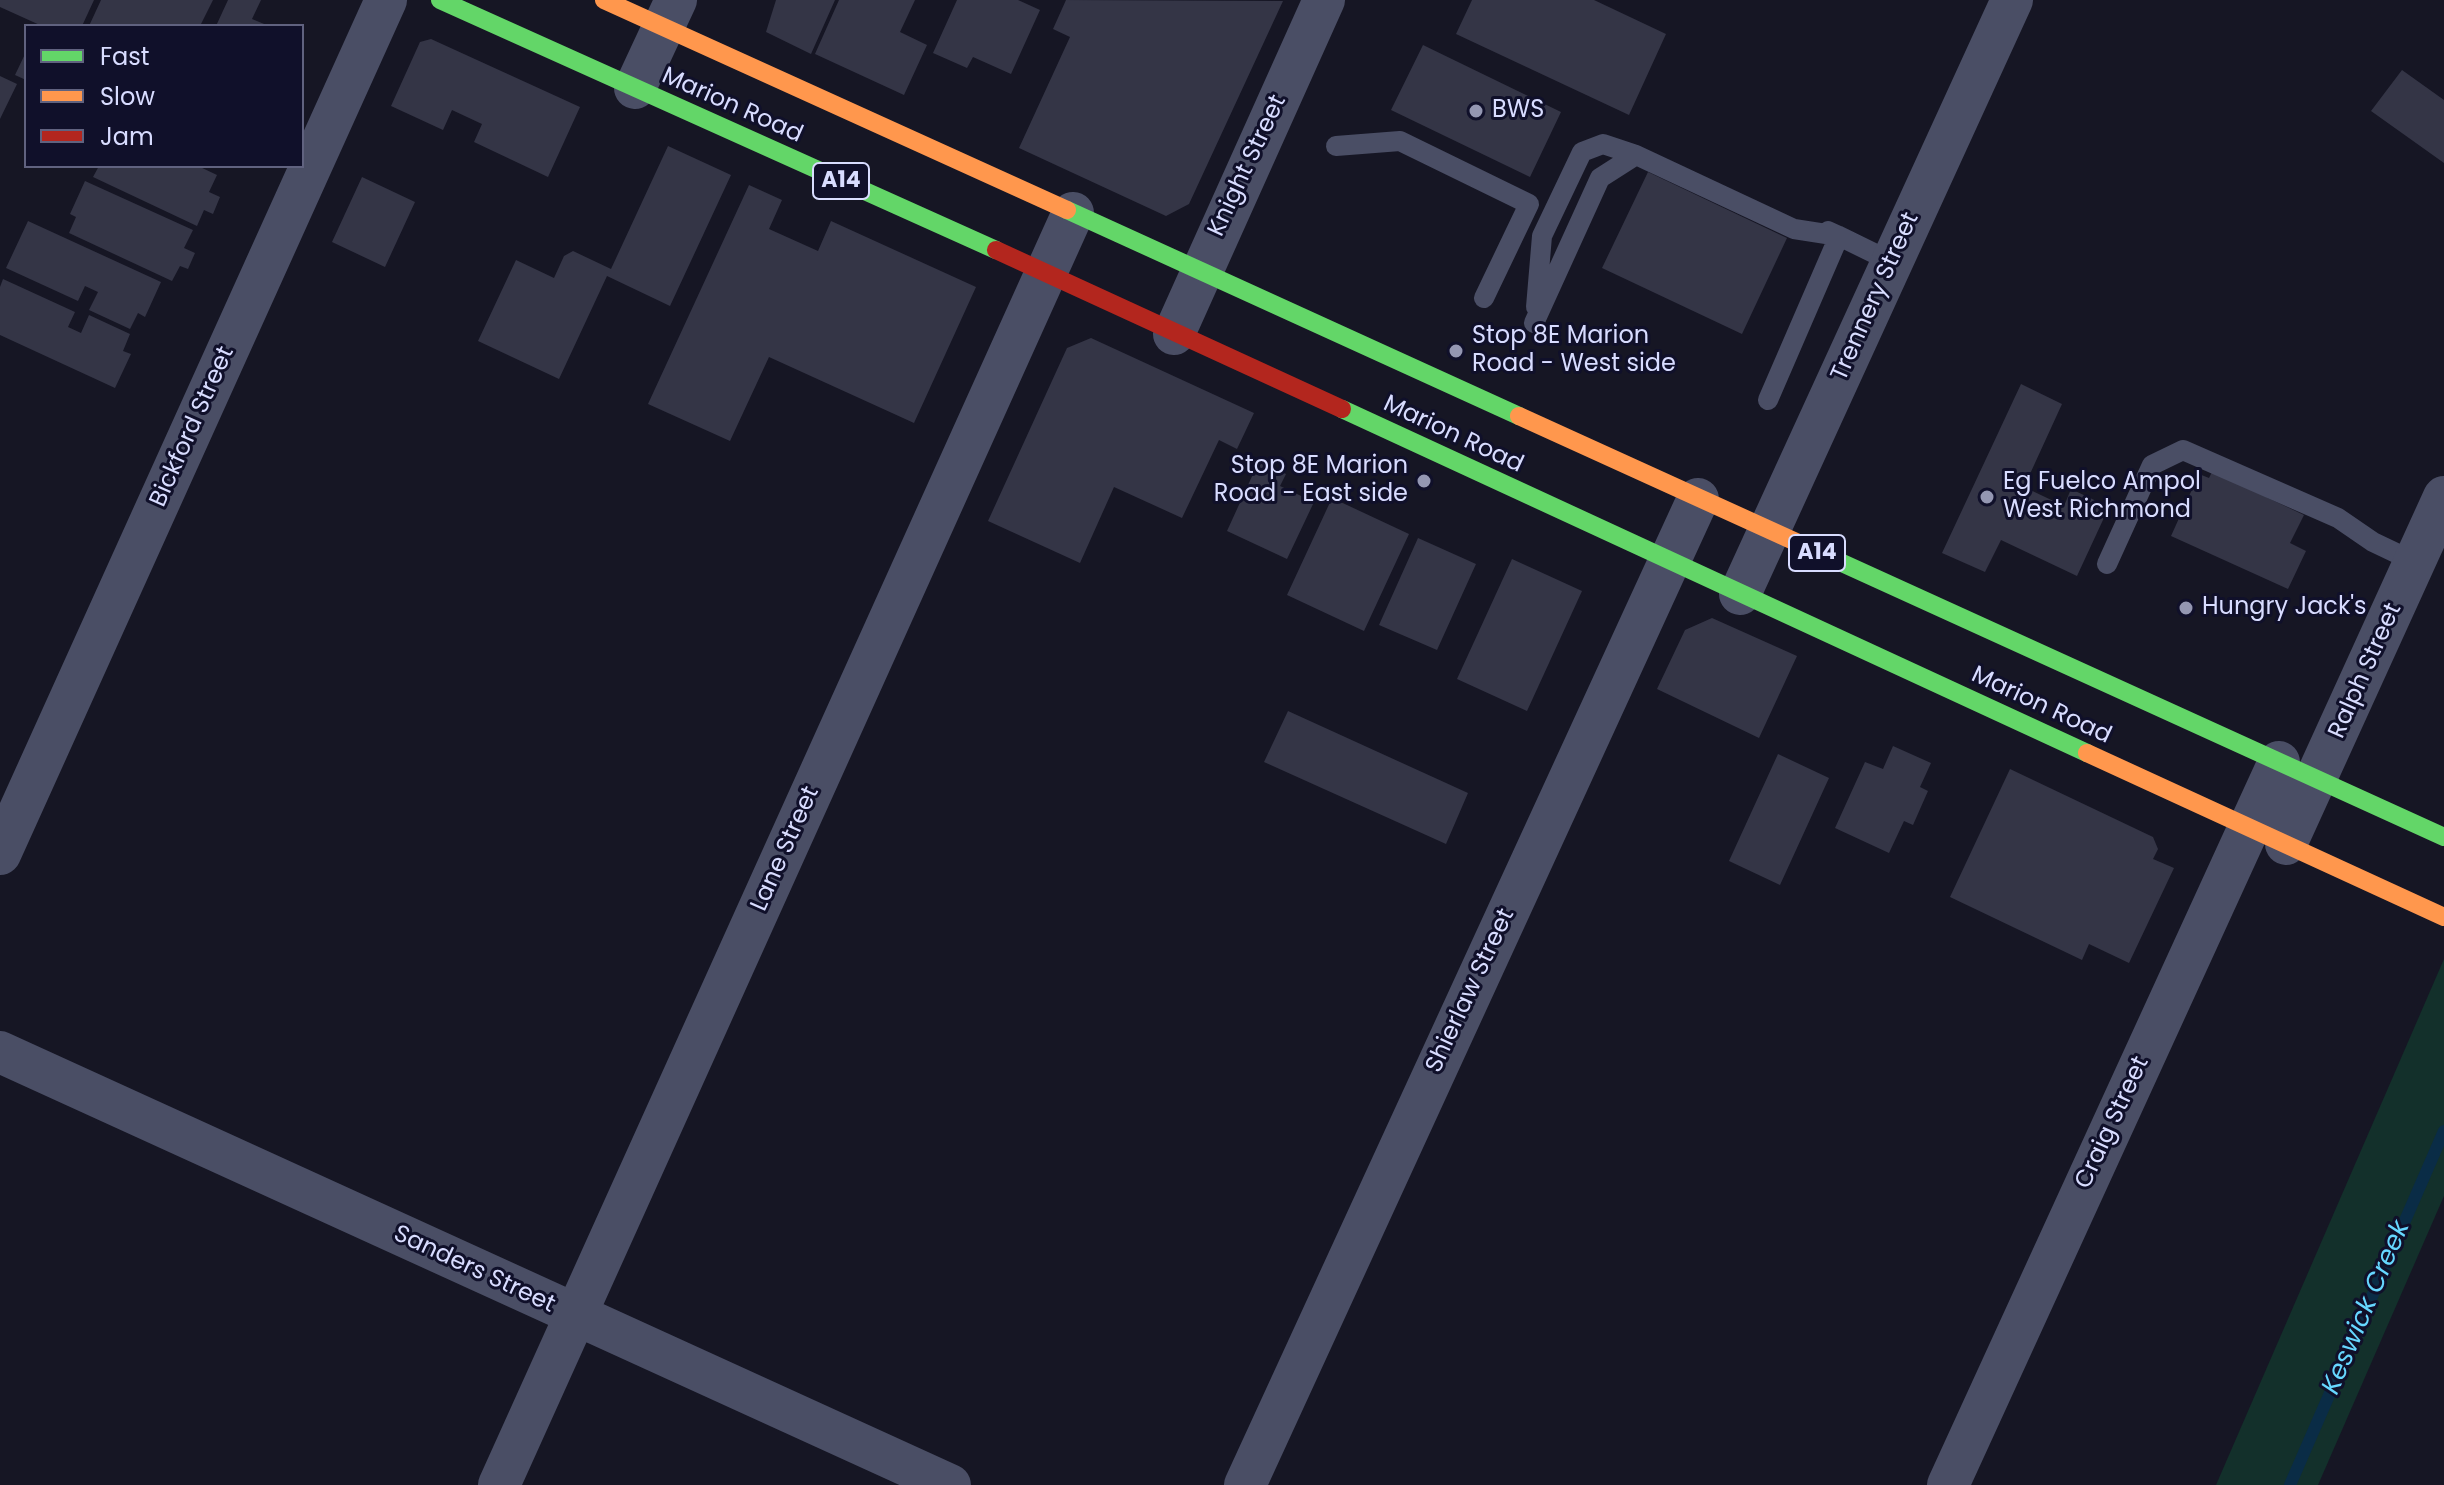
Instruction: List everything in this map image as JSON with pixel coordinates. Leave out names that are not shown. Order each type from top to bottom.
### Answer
[{"type":"main road","name":"Marion Road","points":[[440,0],[1046,273],[2444,917]]},
{"type":"main road","name":"Marion Road","points":[[604,0],[670,14],[1200,273],[2439,835]]},
{"type":"street","name":"Bickford Street","points":[[0,854],[386,0]]},
{"type":"street","name":"Knight Street","points":[[1174,334],[1324,0]]},
{"type":"street","name":"Trennery Street","points":[[1740,594],[2012,0]]},
{"type":"street","points":[[635,88],[670,14]]},
{"type":"street","name":"Lane Street","points":[[499,1485],[1073,213]]},
{"type":"street","name":"Ralph Street","points":[[2286,844],[2444,497]]},
{"type":"street","name":"Shierlaw Street","points":[[1245,1485],[1698,499]]},
{"type":"street","name":"Craig Street","points":[[1948,1485],[2279,762]]},
{"type":"street","name":"Sanders Street","points":[[0,1052],[950,1485]]},
{"type":"lane","points":[[1336,146],[1400,141],[1529,204],[1484,298]]},
{"type":"lane","points":[[1636,155],[1600,178],[1534,323],[1542,236],[1582,152],[1603,144],[1636,155],[1794,229],[1839,236],[1892,262]]},
{"type":"lane","points":[[1768,400],[1839,236]]},
{"type":"lane","points":[[2107,564],[2152,465],[2183,450],[2338,518],[2373,542],[2415,562]]},
{"type":"green space","points":[[2444,959],[2444,1196],[2318,1485],[2216,1485]]},
{"type":"building","points":[[0,0],[94,0],[83,24],[38,24],[0,7]]},
{"type":"building","points":[[101,0],[213,0],[201,24],[90,24]]},
{"type":"building","points":[[228,0],[261,0],[252,19],[264,24],[217,24]]},
{"type":"building","points":[[776,0],[835,0],[811,54],[766,32]]},
{"type":"building","points":[[839,0],[915,0],[900,32],[927,45],[904,95],[815,54]]},
{"type":"building","points":[[957,0],[1018,0],[1040,10],[1011,74],[973,57],[967,68],[933,53]]},
{"type":"building","points":[[1066,0],[1283,1],[1189,204],[1166,216],[1019,148],[1070,37],[1053,29]]},
{"type":"building","points":[[1472,0],[1594,0],[1666,34],[1629,115],[1456,34]]},
{"type":"building","points":[[431,39],[580,107],[548,177],[474,142],[482,124],[452,110],[443,130],[391,106],[420,42]]},
{"type":"building","name":"BWS","points":[[1423,45],[1561,112],[1530,177],[1391,110]]},
{"type":"building","points":[[24,56],[24,79],[15,75]]},
{"type":"building","points":[[2402,70],[2444,100],[2444,163],[2371,111]]},
{"type":"building","points":[[0,76],[17,84],[0,119]]},
{"type":"building","points":[[668,146],[731,175],[670,306],[607,276],[559,379],[478,341],[516,260],[554,278],[564,256],[573,251],[611,269]]},
{"type":"building","points":[[98,168],[202,168],[217,175],[209,192],[220,197],[213,214],[204,210],[197,226],[93,177]]},
{"type":"building","points":[[1648,172],[1787,238],[1742,334],[1602,268]]},
{"type":"building","points":[[362,177],[415,202],[385,267],[332,242]]},
{"type":"building","points":[[85,181],[193,230],[184,248],[195,253],[188,269],[180,266],[172,281],[69,233],[76,217],[70,214]]},
{"type":"building","points":[[749,185],[782,200],[769,229],[818,251],[831,221],[976,287],[914,423],[769,357],[730,441],[648,404]]},
{"type":"building","points":[[28,221],[161,282],[145,317],[138,313],[130,329],[89,310],[98,292],[85,286],[78,301],[6,268]]},
{"type":"building","points":[[3,279],[75,312],[68,327],[81,333],[89,315],[130,334],[123,351],[131,354],[115,388],[0,335],[0,287]]},
{"type":"building","points":[[1091,338],[1254,413],[1237,449],[1219,440],[1182,518],[1114,487],[1080,563],[988,521],[1067,348]]},
{"type":"building","points":[[2021,384],[2062,404],[2024,487],[2064,506],[2071,489],[2109,507],[2077,576],[2001,540],[1985,572],[1942,553]]},
{"type":"building","points":[[2218,460],[2268,498],[2304,515],[2290,543],[2306,551],[2288,589],[2171,536],[2199,474],[2209,478]]},
{"type":"building","points":[[1259,461],[1286,474],[1280,486],[1314,502],[1287,559],[1227,531]]},
{"type":"building","points":[[1332,498],[1409,534],[1364,631],[1287,595]]},
{"type":"building","points":[[1418,538],[1476,564],[1437,650],[1379,625]]},
{"type":"building","points":[[1512,559],[1582,591],[1527,711],[1457,679]]},
{"type":"building","points":[[1712,618],[1797,656],[1759,738],[1657,689],[1685,630]]},
{"type":"building","points":[[1288,711],[1468,793],[1446,844],[1264,762]]},
{"type":"building","points":[[1893,746],[1931,763],[1920,787],[1928,791],[1913,825],[1904,821],[1889,853],[1835,828],[1865,762],[1883,769]]},
{"type":"building","points":[[1778,754],[1829,778],[1780,885],[1729,861]]},
{"type":"building","points":[[2010,769],[2153,837],[2158,849],[2153,859],[2174,868],[2129,963],[2089,944],[2082,960],[1950,897]]},
{"type":"waterway","name":"Keswick Creek","points":[[2290,1485],[2444,1131]]},
{"type":"traffic: fast","points":[[440,0],[996,250]]},
{"type":"traffic: fast","points":[[1067,210],[1519,416]]},
{"type":"traffic: fast","points":[[1342,409],[2087,753]]},
{"type":"traffic: fast","points":[[1807,547],[2444,837]]},
{"type":"traffic: slow","points":[[604,0],[1067,210]]},
{"type":"traffic: slow","points":[[1519,416],[1807,547]]},
{"type":"traffic: slow","points":[[2087,753],[2444,917]]},
{"type":"traffic: jam","points":[[996,250],[1342,409]]},
{"type":"place","name":"BWS","points":[[1476,111]]},
{"type":"place","name":"Stop 8E Marion Road - West side","points":[[1456,351]]},
{"type":"place","name":"Stop 8E Marion Road - East side","points":[[1424,481]]},
{"type":"place","name":"Eg Fuelco Ampol West Richmond","points":[[1987,497]]},
{"type":"place","name":"Hungry Jack's","points":[[2186,608]]}]
